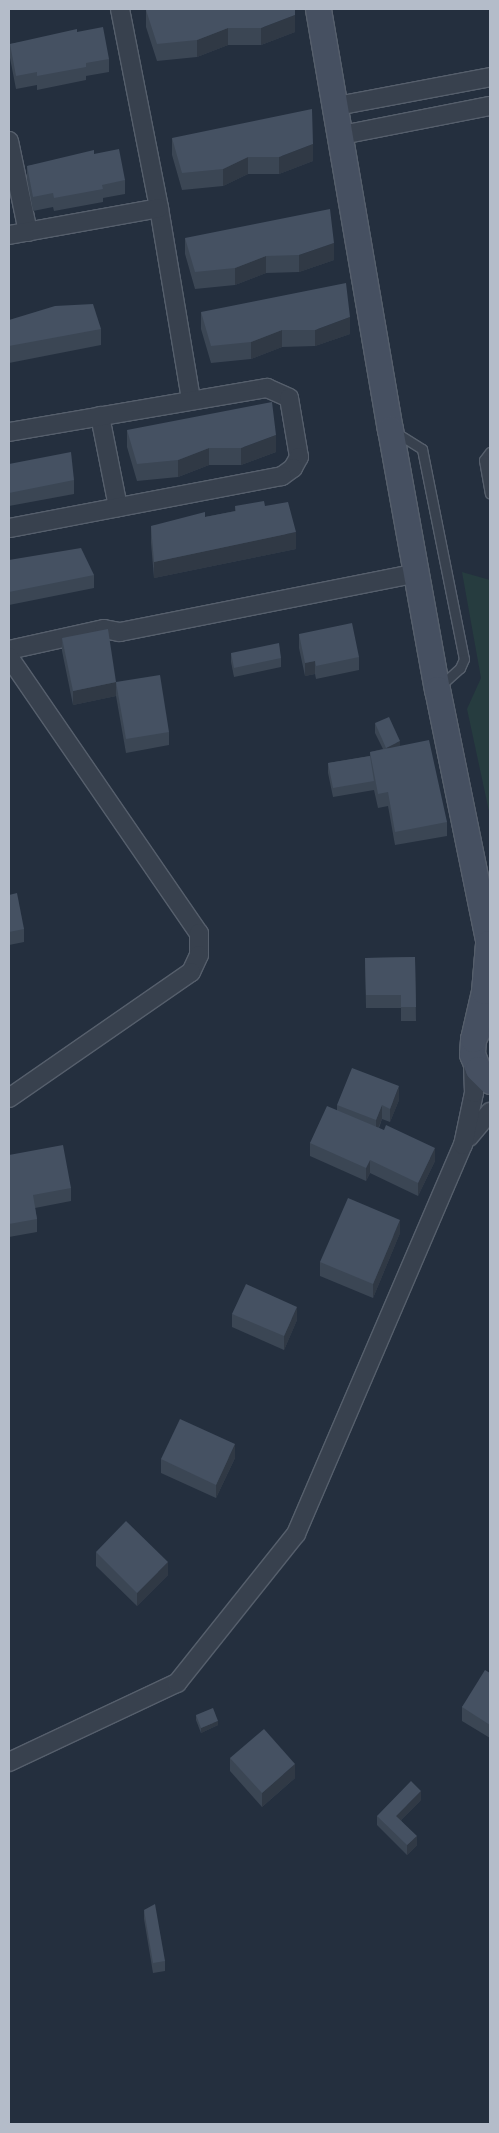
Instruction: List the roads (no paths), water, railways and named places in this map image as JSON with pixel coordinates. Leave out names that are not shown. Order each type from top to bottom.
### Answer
[{"type":"street","points":[[120,9],[159,208],[191,399]]},
{"type":"street","points":[[10,1758],[177,1683],[296,1534],[463,1145],[474,1093],[473,1046],[484,991],[489,946],[437,689],[390,429],[337,106],[318,9]]},
{"type":"street","points":[[337,106],[490,77]]},
{"type":"street","points":[[342,135],[490,106]]},
{"type":"street","points":[[9,142],[28,232]]},
{"type":"street","points":[[9,234],[159,208]]},
{"type":"street","points":[[9,432],[191,399],[266,388],[280,392],[289,398],[299,457],[293,468],[282,476],[9,528]]},
{"type":"street","points":[[100,416],[118,507]]},
{"type":"street","points":[[9,650],[104,629],[120,632],[417,573]]},
{"type":"street","points":[[9,657],[199,933],[199,955],[191,972],[9,1098]]},
{"type":"street","points":[[490,1016],[481,1024],[473,1046],[478,1069],[490,1081]]},
{"type":"street","points":[[463,1145],[490,1112]]},
{"type":"lane","points":[[390,429],[422,449],[464,659],[460,668],[437,689]]},
{"type":"lane","points":[[490,452],[487,461],[490,493]]}]
